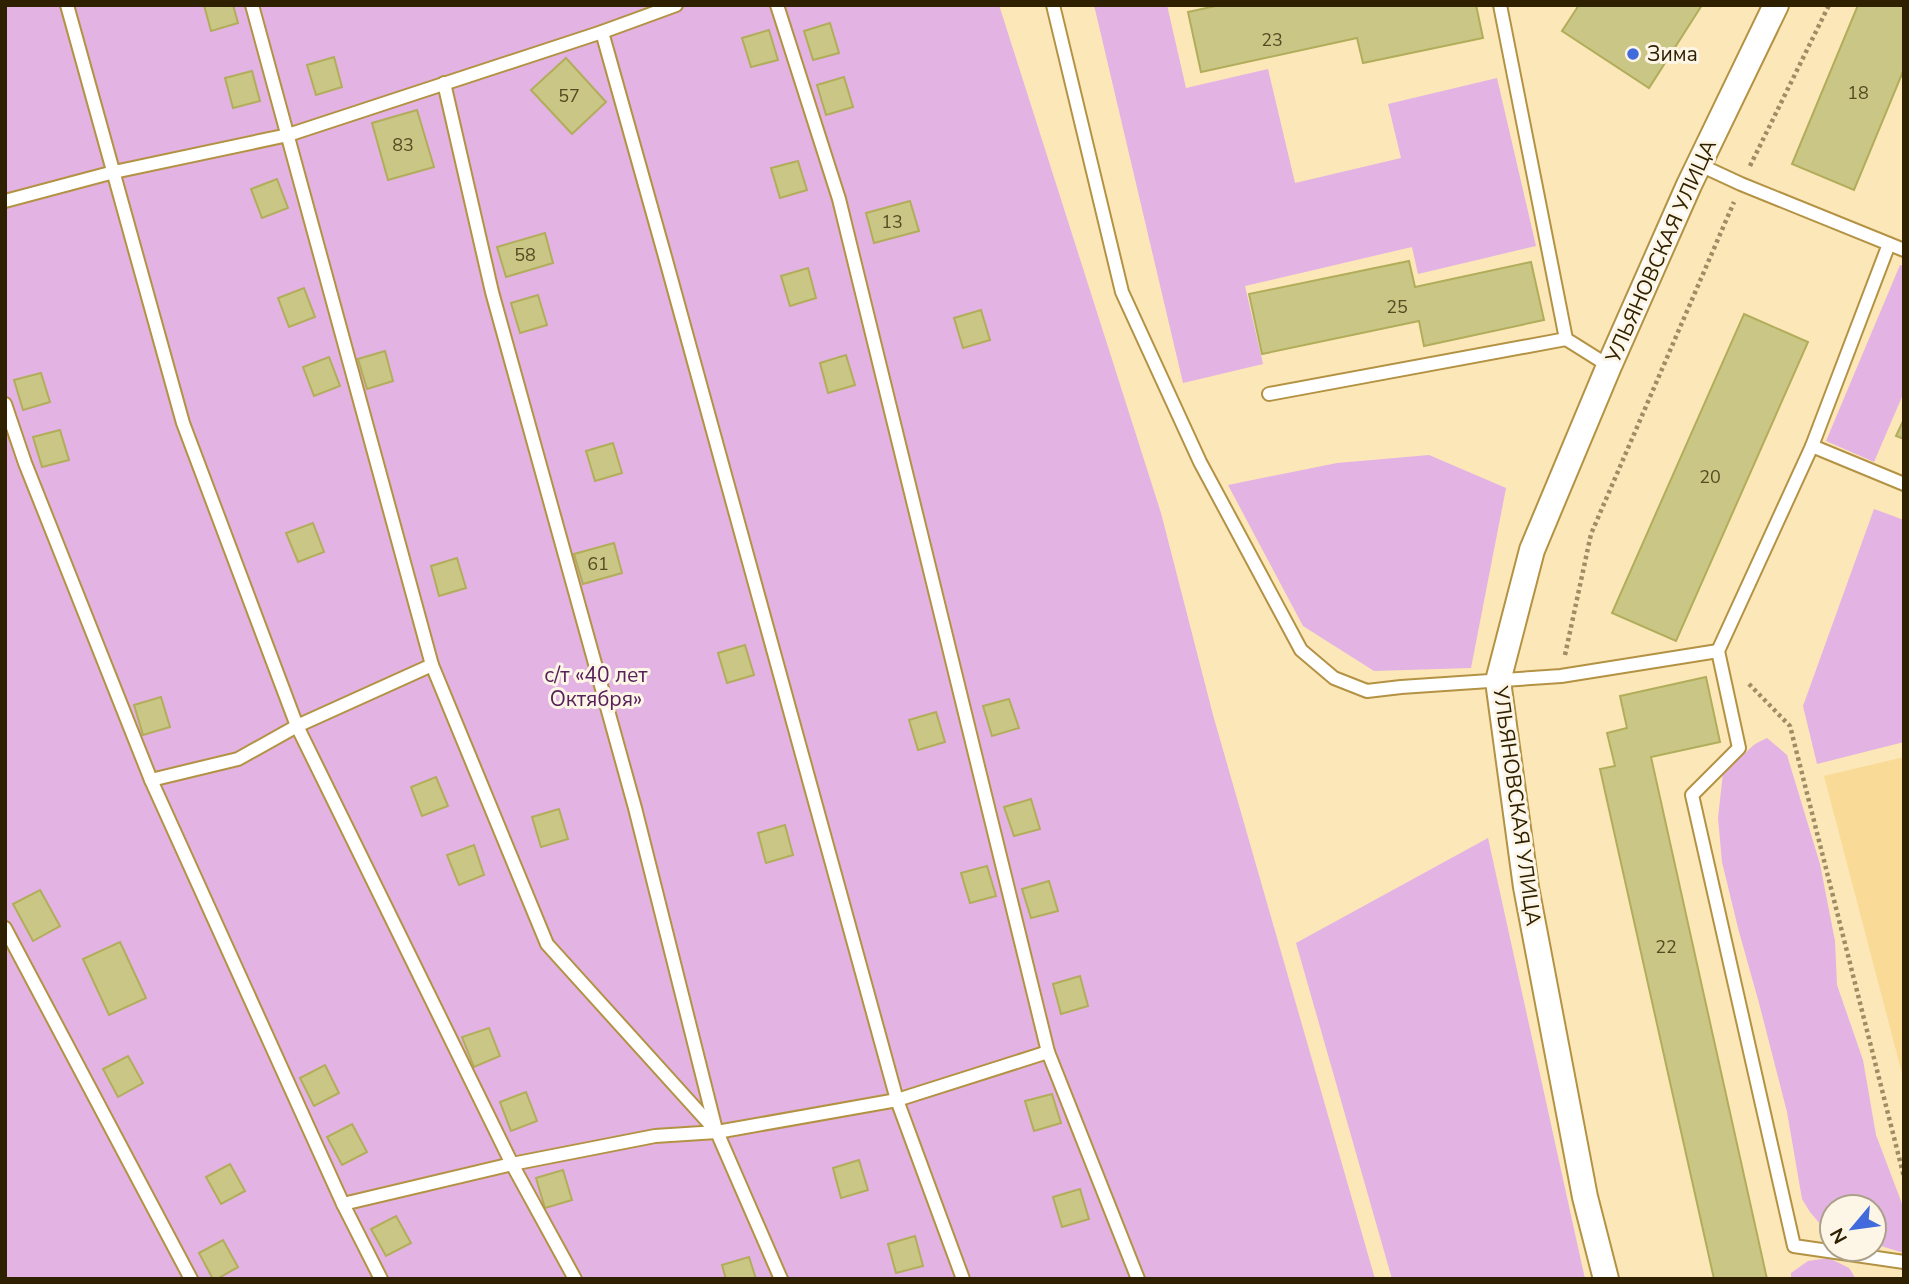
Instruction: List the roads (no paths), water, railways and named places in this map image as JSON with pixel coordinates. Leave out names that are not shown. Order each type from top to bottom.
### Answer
[{"type":"street","name":"УЛЬЯНОВСКАЯ УЛИЦА","points":[[1605,1279],[1585,1197],[1525,887],[1498,681],[1532,550],[1689,185],[1776,5]]},
{"type":"lane","points":[[67,5],[183,424],[298,726],[512,1164],[575,1279]]},
{"type":"lane","points":[[252,5],[432,665],[547,944],[717,1132]]},
{"type":"lane","points":[[5,201],[114,172],[288,135],[676,5]]},
{"type":"lane","points":[[777,5],[839,199],[1048,1052],[1138,1279]]},
{"type":"lane","points":[[1054,5],[1122,292],[1200,462],[1301,650],[1334,678],[1367,691],[1561,676],[1718,651]]},
{"type":"lane","points":[[1500,5],[1566,339]]},
{"type":"lane","points":[[602,32],[897,1101],[963,1279]]},
{"type":"lane","points":[[444,83],[492,292],[635,808],[717,1132],[781,1279]]},
{"type":"lane","points":[[1700,165],[1904,250]]},
{"type":"lane","points":[[1889,244],[1812,446],[1718,651],[1739,748],[1692,795],[1794,1246],[1904,1262]]},
{"type":"lane","points":[[1269,394],[1566,339],[1609,366]]},
{"type":"lane","points":[[5,404],[25,463],[151,780],[343,1204],[381,1279]]},
{"type":"lane","points":[[1812,446],[1904,484]]},
{"type":"lane","points":[[151,780],[238,759],[298,726],[432,665]]},
{"type":"lane","points":[[5,928],[191,1279]]},
{"type":"lane","points":[[343,1204],[512,1164],[655,1136],[717,1132],[897,1101],[1048,1052]]},
{"type":"place","name":"Зима","points":[[1633,54]]},
{"type":"park label","name":"с/т «40 лет Октября»","points":[[596,687]]}]
